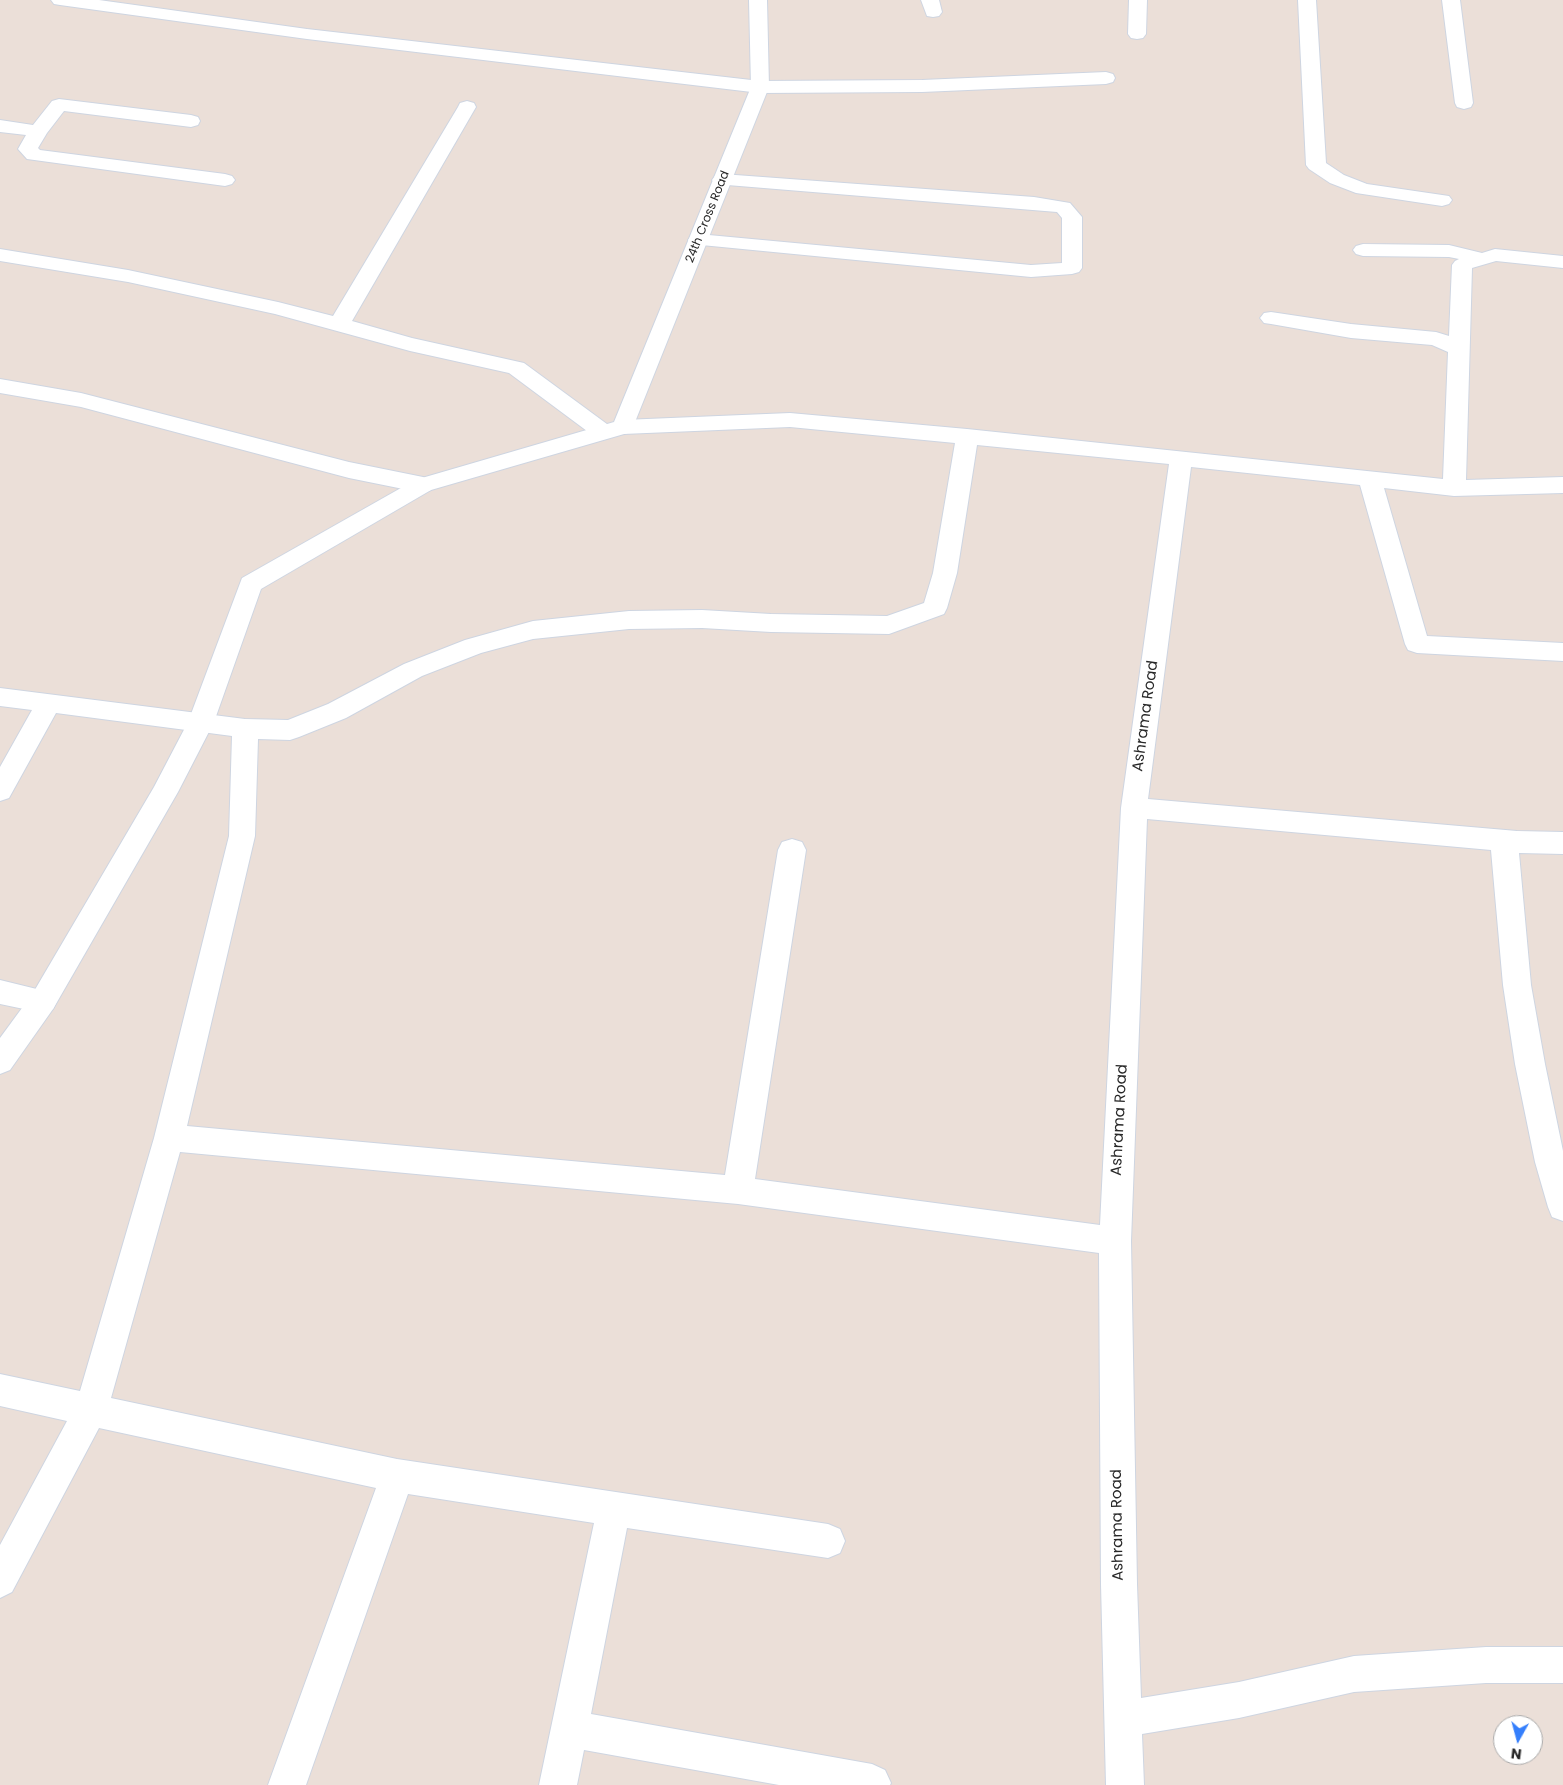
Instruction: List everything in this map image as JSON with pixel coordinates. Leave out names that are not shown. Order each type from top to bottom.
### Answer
[{"type":"street","points":[[60,0],[307,34],[760,87],[922,86],[1106,78]]},
{"type":"street","name":"24th Cross Road","points":[[613,429],[698,240],[760,87],[758,0]]},
{"type":"street","points":[[1137,34],[1138,0]]},
{"type":"street","points":[[1308,0],[1316,165],[1337,179],[1363,189],[1442,200]]},
{"type":"street","points":[[1450,0],[1464,102]]},
{"type":"street","points":[[191,121],[59,105],[38,131],[28,149],[34,155],[225,180]]},
{"type":"street","points":[[339,324],[467,107]]},
{"type":"street","points":[[0,126],[38,131]]},
{"type":"street","points":[[698,240],[1031,271],[1072,268],[1072,217],[1063,207],[1034,203],[722,180]]},
{"type":"street","points":[[1363,250],[1449,251],[1483,258]]},
{"type":"street","points":[[0,255],[137,278],[278,308],[410,344],[516,368],[613,429]]},
{"type":"street","points":[[1454,488],[1462,265],[1495,255],[1563,262]]},
{"type":"street","points":[[1271,318],[1351,331],[1436,339],[1460,349]]},
{"type":"street","points":[[0,386],[82,400],[349,470],[423,485]]},
{"type":"street","points":[[0,1061],[43,1001],[165,792],[200,722],[251,584],[423,485],[613,429],[790,420],[967,436],[1454,488],[1563,485]]},
{"type":"street","points":[[0,697],[245,729],[290,730],[337,710],[413,670],[474,646],[533,630],[629,620],[702,619],[771,624],[888,625],[936,608],[945,573],[967,436]]},
{"type":"street","name":"Ashrama Road","points":[[1124,1785],[1119,1584],[1115,1241],[1134,808],[1181,458]]},
{"type":"street","points":[[1370,479],[1418,644],[1563,652]]},
{"type":"street","points":[[0,791],[50,703]]},
{"type":"street","points":[[0,1580],[91,1410],[170,1138],[242,836],[245,729]]},
{"type":"street","points":[[1134,808],[1504,841],[1563,843]]},
{"type":"street","points":[[1504,841],[1517,985],[1530,1064],[1563,1207]]},
{"type":"street","points":[[738,1190],[792,850]]},
{"type":"street","points":[[0,992],[43,1001]]},
{"type":"street","points":[[170,1138],[738,1190],[1115,1241]]},
{"type":"street","points":[[0,1390],[397,1476],[828,1541]]},
{"type":"street","points":[[287,1785],[397,1476]]},
{"type":"street","points":[[558,1785],[614,1508]]},
{"type":"street","points":[[1123,1719],[1239,1700],[1354,1674],[1486,1665],[1563,1665]]},
{"type":"street","points":[[569,1729],[872,1783]]}]
